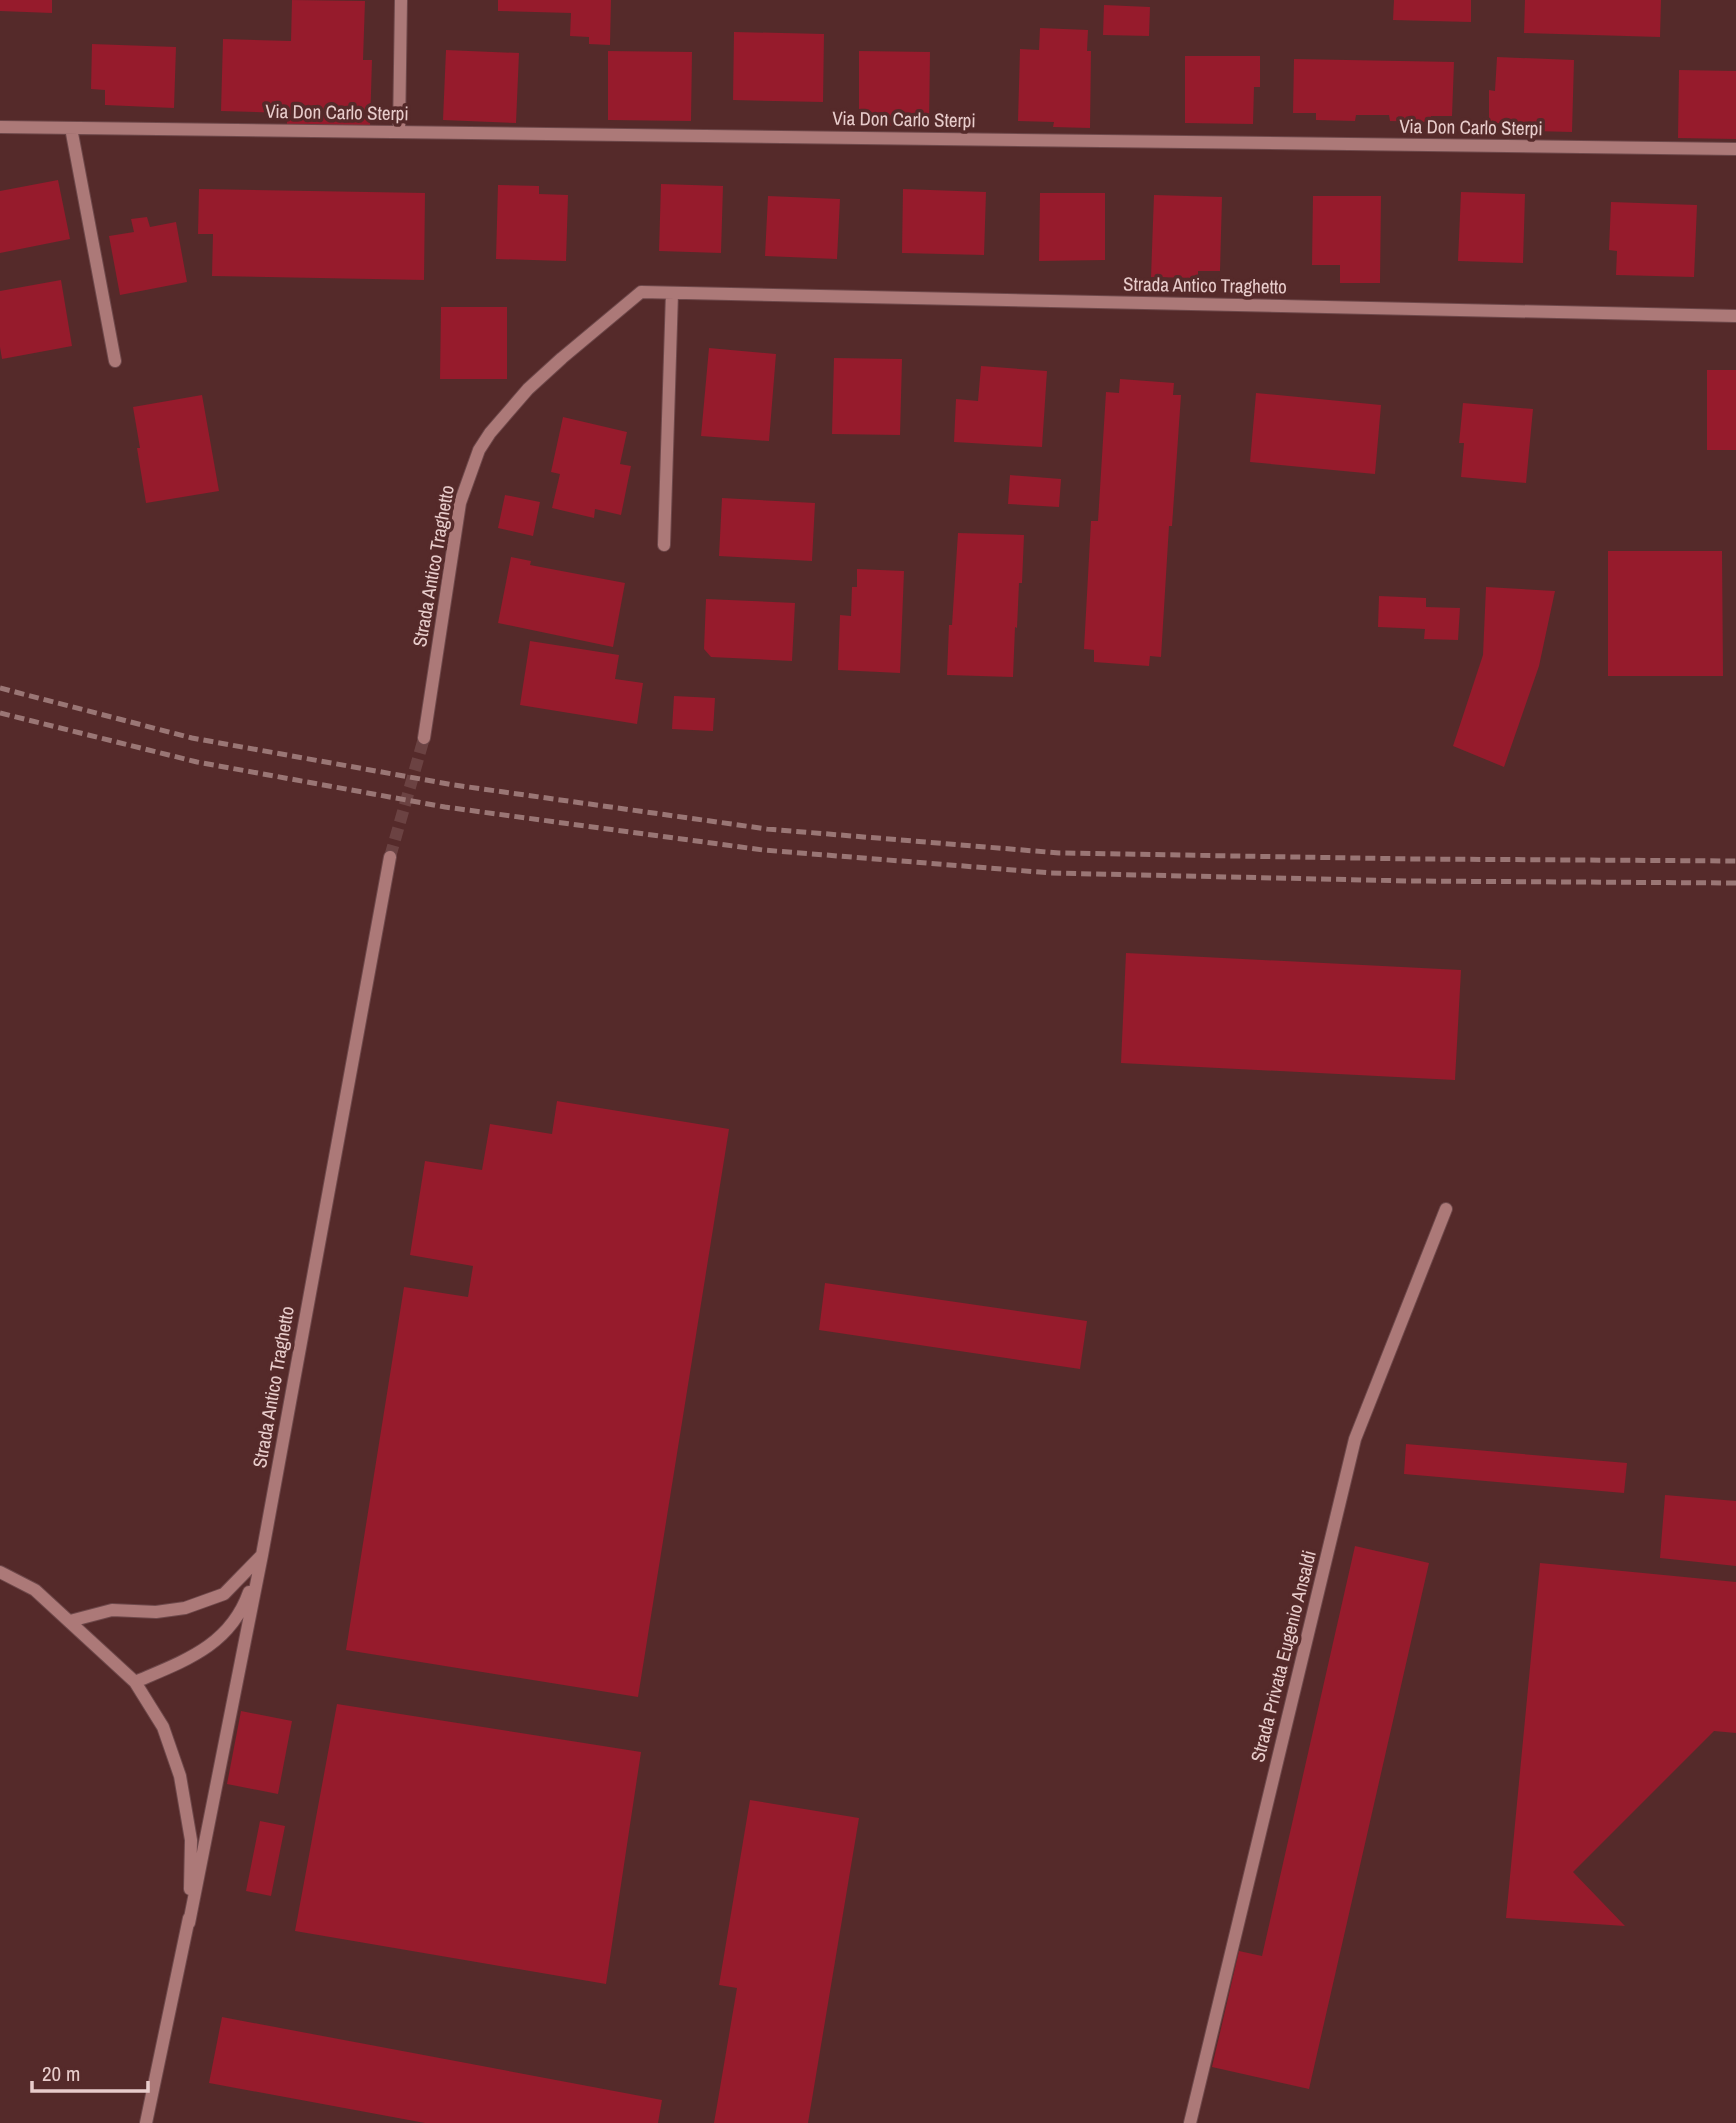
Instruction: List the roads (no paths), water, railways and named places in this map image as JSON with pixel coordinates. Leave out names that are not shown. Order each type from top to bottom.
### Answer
[{"type":"street","points":[[399,132],[401,0]]},
{"type":"street","name":"Via Don Carlo Sterpi","points":[[0,127],[1736,149]]},
{"type":"street","points":[[71,128],[115,361]]},
{"type":"street","name":"Strada Antico Traghetto","points":[[424,738],[460,503],[479,450],[528,389],[640,292],[1736,316]]},
{"type":"street","points":[[664,545],[672,293]]},
{"type":"street","name":"Strada Antico Traghetto","points":[[146,2123],[189,1923],[262,1555],[390,857]]},
{"type":"street","name":"Strada Privata Eugenio Ansaldi","points":[[1190,2123],[1355,1439],[1446,1209]]},
{"type":"street","points":[[70,1621],[112,1610],[156,1612],[185,1608],[224,1594],[262,1555]]},
{"type":"street","points":[[135,1682],[190,1658],[226,1632],[244,1604],[262,1555]]},
{"type":"street","name":"Strada Antico Traghetto","points":[[0,1572],[35,1590],[135,1682],[163,1727],[180,1776],[191,1840],[189,1923]]},
{"type":"tunnel","points":[[390,857],[424,738]]},
{"type":"railway","points":[[0,688],[192,738],[454,785],[767,829],[1059,853],[1736,861]]},
{"type":"railway","points":[[0,713],[197,762],[445,807],[763,850],[1051,873],[1409,881],[1736,883]]}]
